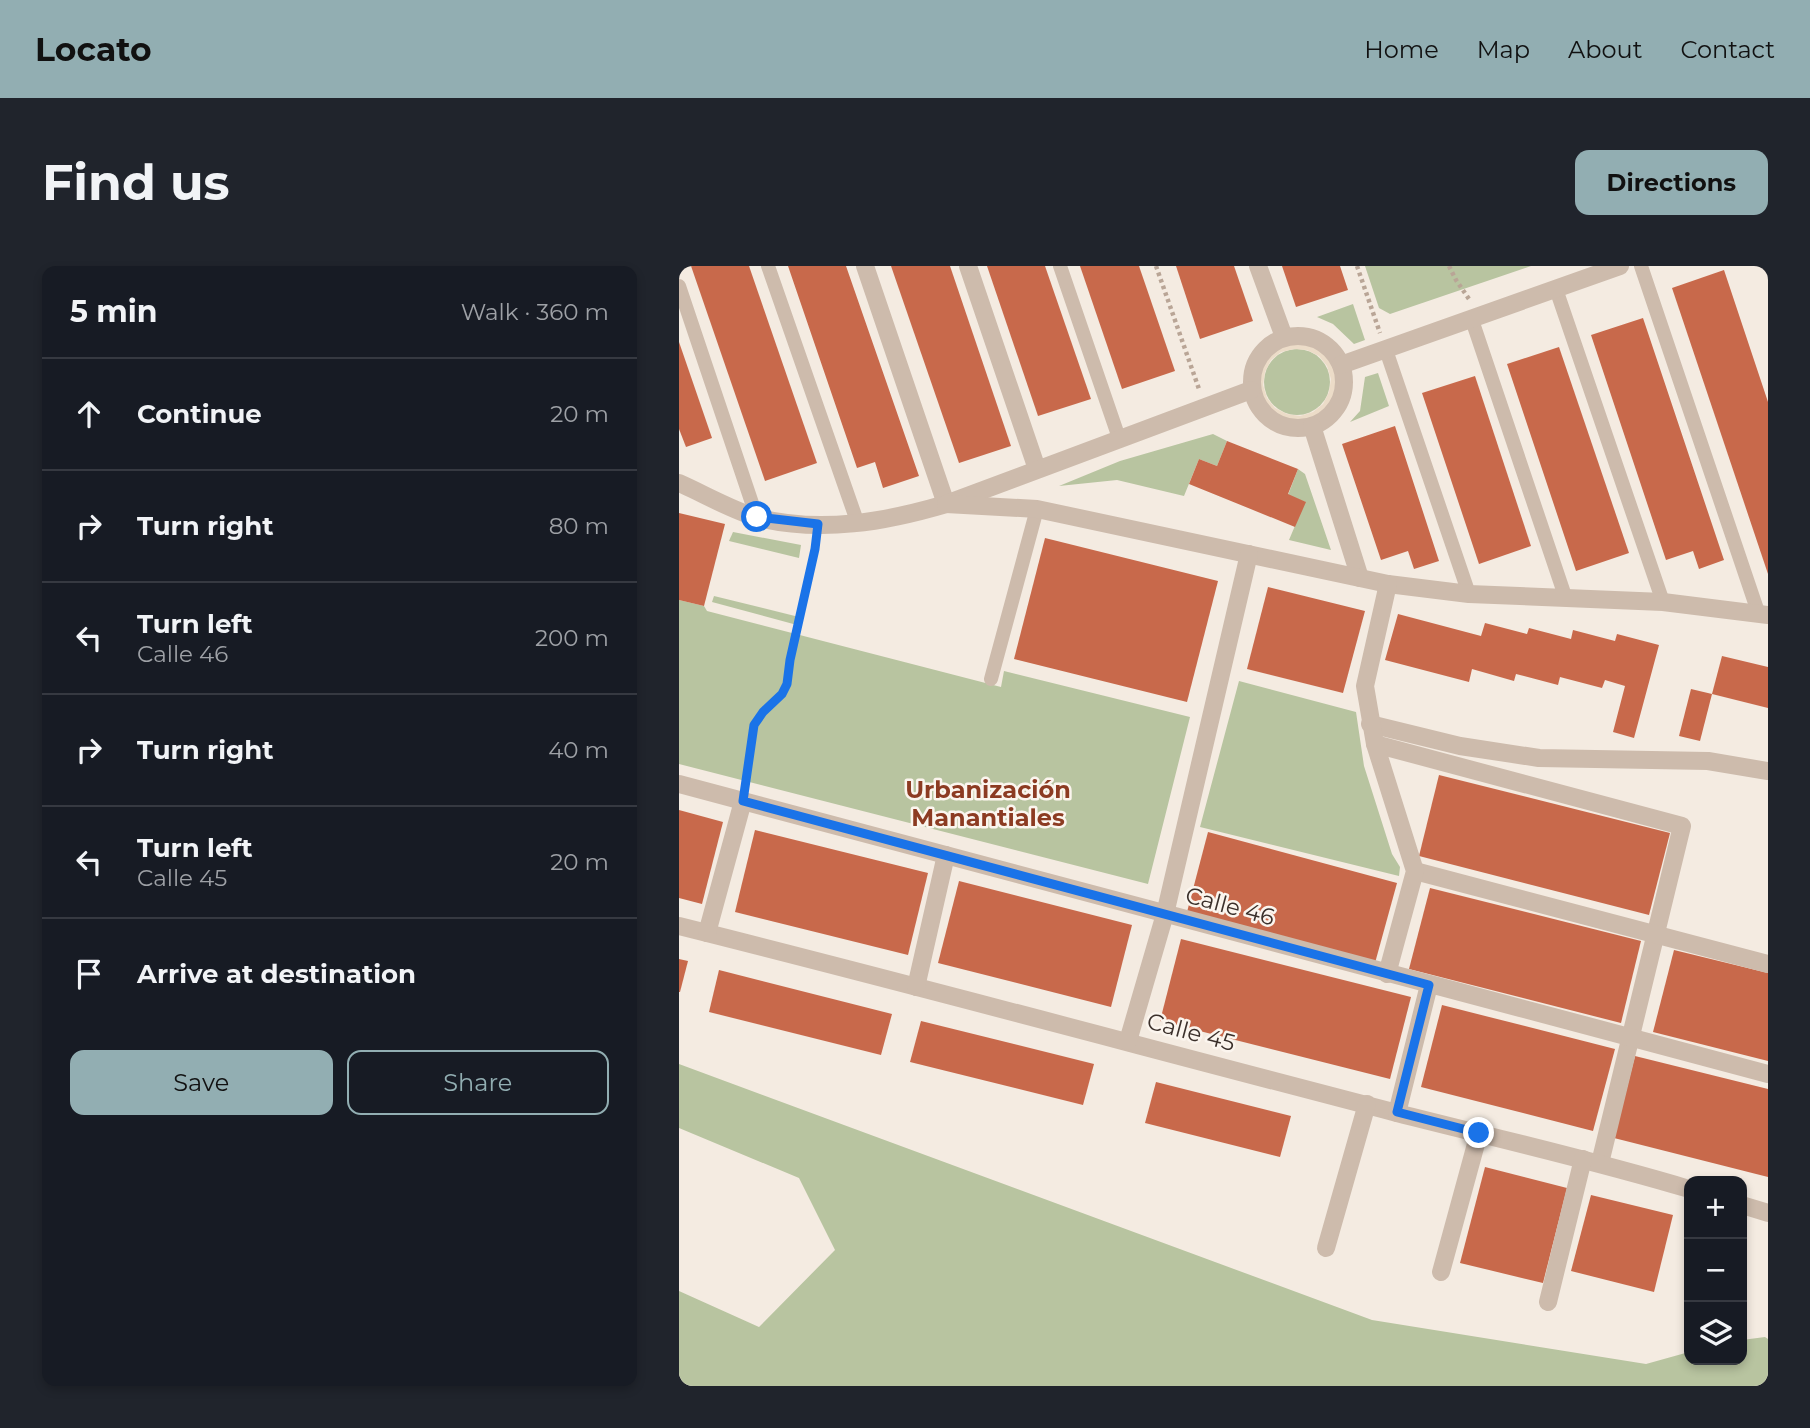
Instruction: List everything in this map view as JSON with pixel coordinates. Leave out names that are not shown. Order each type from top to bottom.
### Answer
[{"type":"street","points":[[865,266],[946,504]]},
{"type":"street","points":[[968,266],[1037,469]]},
{"type":"street","points":[[1258,266],[1284,337]]},
{"type":"street","points":[[1341,365],[1621,266]]},
{"type":"street","points":[[1284,337],[1311,337],[1334,353],[1341,365],[1344,380],[1339,401],[1326,419],[1313,426],[1296,428],[1281,425],[1267,417],[1257,405],[1251,390],[1252,373],[1258,357],[1269,345],[1284,337]]},
{"type":"street","points":[[679,483],[757,517],[818,524],[858,524],[897,518],[946,504],[1251,390]]},
{"type":"street","points":[[1313,426],[1360,578]]},
{"type":"street","points":[[946,504],[1037,509],[1388,584],[1469,594],[1663,601],[1763,613]]},
{"type":"street","points":[[1128,1041],[1165,914],[1249,554]]},
{"type":"street","points":[[1387,974],[1415,872],[1375,744],[1365,686],[1388,584]]},
{"type":"street","points":[[1370,724],[1461,746],[1539,758],[1708,761],[1768,771]]},
{"type":"street","points":[[1375,744],[1682,826],[1631,1039],[1548,1302]]},
{"type":"street","name":"Calle 46","points":[[679,784],[1768,1074]]},
{"type":"street","points":[[708,933],[743,801]]},
{"type":"street","points":[[916,987],[946,855]]},
{"type":"street","points":[[1415,872],[1768,964]]},
{"type":"street","name":"Calle 45","points":[[679,926],[1592,1161],[1684,1188]]},
{"type":"street","points":[[1397,1112],[1429,985]]},
{"type":"street","points":[[1326,1248],[1367,1104]]},
{"type":"street","points":[[1441,1272],[1479,1133]]},
{"type":"street","points":[[1747,1207],[1768,1213]]},
{"type":"lane","points":[[768,266],[858,524]]},
{"type":"lane","points":[[1060,266],[1119,438]]},
{"type":"lane","points":[[1641,266],[1763,613]]},
{"type":"lane","points":[[679,286],[757,517]]},
{"type":"lane","points":[[1556,289],[1663,601]]},
{"type":"lane","points":[[1477,318],[1566,599]]},
{"type":"lane","points":[[1386,350],[1469,594]]},
{"type":"lane","points":[[991,679],[1037,509]]},
{"type":"path","points":[[1156,266],[1205,406]]},
{"type":"path","points":[[1357,266],[1386,350]]},
{"type":"path","points":[[1449,266],[1477,318]]},
{"type":"path","points":[[743,801],[754,725],[782,694],[787,684],[818,524]]},
{"type":"green space","points":[[1365,266],[1531,266],[1390,314],[1379,308]]},
{"type":"green space","points":[[1353,304],[1365,340],[1354,344],[1333,324],[1317,317]]},
{"type":"green space","points":[[1290,349],[1304,349],[1316,354],[1325,363],[1330,382],[1328,395],[1321,406],[1304,415],[1290,415],[1278,410],[1269,401],[1264,389],[1264,375],[1269,363],[1278,354]]},
{"type":"green space","points":[[1378,373],[1389,406],[1350,422],[1360,411],[1365,377]]},
{"type":"green space","points":[[1213,434],[1227,441],[1217,466],[1199,459],[1184,496],[1117,480],[1059,486],[1120,461]]},
{"type":"green space","points":[[1298,469],[1305,474],[1331,550],[1289,540],[1305,502],[1288,495]]},
{"type":"green space","points":[[733,532],[801,545],[799,558],[729,541]]},
{"type":"green space","points":[[714,596],[799,617],[797,625],[712,602]]},
{"type":"green space","points":[[679,600],[704,606],[707,611],[1001,687],[1004,671],[1190,717],[1148,884],[679,764]]},
{"type":"green space","points":[[1239,681],[1356,712],[1364,766],[1392,854],[1400,867],[1399,876],[1200,827]]},
{"type":"green space","points":[[679,1064],[1372,1320],[1646,1364],[1684,1353],[1684,1365],[1747,1365],[1747,1339],[1765,1337],[1768,1339],[1768,1386],[679,1386],[679,1291],[759,1327],[835,1250],[799,1178],[679,1128]]},
{"type":"shaded area","points":[[1294,343],[1309,345],[1322,352],[1332,364],[1336,379],[1335,393],[1327,407],[1315,417],[1300,421],[1286,419],[1272,412],[1262,400],[1258,386],[1260,370],[1267,357],[1279,348]],"holes":[[[1307,350],[1319,356],[1327,366],[1331,379],[1329,392],[1323,404],[1313,412],[1300,416],[1287,414],[1275,408],[1267,398],[1263,385],[1265,372],[1271,360],[1281,352]]]},
{"type":"building","points":[[691,266],[749,266],[817,463],[765,481]]},
{"type":"building","points":[[788,266],[846,266],[919,476],[883,488],[875,462],[857,468]]},
{"type":"building","points":[[891,266],[950,266],[1011,446],[959,463]]},
{"type":"building","points":[[987,266],[1045,266],[1091,399],[1038,416]]},
{"type":"building","points":[[1080,266],[1139,266],[1175,371],[1122,389]]},
{"type":"building","points":[[1176,266],[1234,266],[1253,321],[1200,339]]},
{"type":"building","points":[[1282,266],[1340,266],[1348,290],[1296,307]]},
{"type":"building","points":[[1724,270],[1768,402],[1768,574],[1672,288]]},
{"type":"building","points":[[1643,318],[1724,560],[1699,569],[1693,551],[1666,560],[1591,335]]},
{"type":"building","points":[[679,342],[712,438],[686,447],[679,429]]},
{"type":"building","points":[[1559,347],[1629,553],[1576,571],[1507,364]]},
{"type":"building","points":[[1475,376],[1531,546],[1479,564],[1422,393]]},
{"type":"building","points":[[1395,426],[1439,561],[1414,569],[1408,551],[1381,560],[1342,444]]},
{"type":"building","points":[[1227,441],[1298,469],[1288,494],[1306,502],[1295,527],[1189,484],[1199,459],[1217,466]]},
{"type":"building","points":[[679,513],[725,524],[704,606],[679,600]]},
{"type":"building","points":[[1045,538],[1218,581],[1187,702],[1014,659]]},
{"type":"building","points":[[1268,587],[1365,611],[1343,693],[1247,669]]},
{"type":"building","points":[[1398,614],[1481,636],[1485,623],[1527,634],[1529,628],[1571,639],[1573,630],[1615,641],[1617,634],[1659,645],[1634,738],[1613,732],[1625,686],[1605,680],[1602,688],[1560,677],[1558,685],[1516,674],[1514,681],[1472,669],[1469,682],[1385,660]]},
{"type":"building","points":[[1722,656],[1768,667],[1768,708],[1712,694]]},
{"type":"building","points":[[1691,689],[1712,694],[1700,741],[1679,736]]},
{"type":"building","points":[[1439,775],[1670,833],[1649,915],[1419,856]]},
{"type":"building","points":[[679,810],[723,822],[702,904],[679,898]]},
{"type":"building","points":[[755,830],[928,873],[908,955],[735,912]]},
{"type":"building","points":[[1208,832],[1397,883],[1375,963],[1187,912]]},
{"type":"building","points":[[959,881],[1132,925],[1111,1007],[938,963]]},
{"type":"building","points":[[1430,888],[1641,941],[1621,1023],[1409,969]]},
{"type":"building","points":[[1181,939],[1411,997],[1390,1079],[1160,1021]]},
{"type":"building","points":[[1674,950],[1768,973],[1768,1061],[1653,1032]]},
{"type":"building","points":[[679,959],[688,961],[680,992],[679,992]]},
{"type":"building","points":[[719,970],[892,1014],[881,1055],[709,1012]]},
{"type":"building","points":[[1442,1005],[1615,1049],[1593,1131],[1421,1087]]},
{"type":"building","points":[[921,1021],[1094,1064],[1083,1105],[910,1062]]},
{"type":"building","points":[[1635,1056],[1768,1089],[1768,1177],[1614,1138]]},
{"type":"building","points":[[1156,1082],[1291,1116],[1280,1157],[1145,1123]]},
{"type":"building","points":[[1485,1167],[1567,1188],[1543,1283],[1460,1263]]},
{"type":"building","points":[[1591,1195],[1673,1215],[1654,1292],[1571,1271]]},
{"type":"district","name":"Urbanización Manantiales","points":[[988,804]]},
{"type":"route","points":[[757,517],[818,524],[787,684],[782,694],[754,725],[748,782],[743,801],[1429,985],[1397,1112],[1479,1133]]}]
